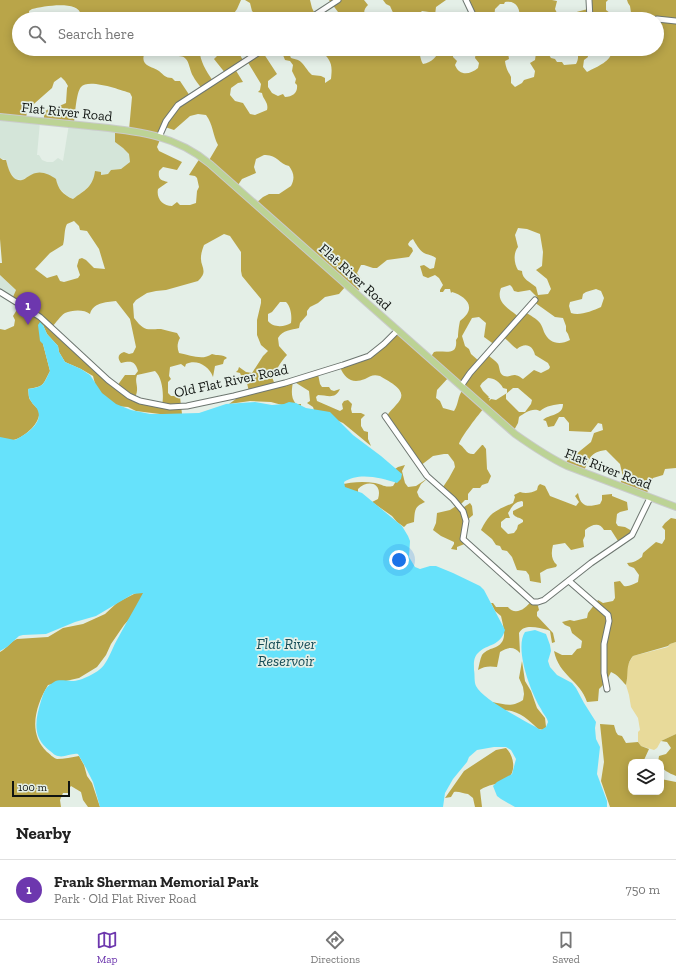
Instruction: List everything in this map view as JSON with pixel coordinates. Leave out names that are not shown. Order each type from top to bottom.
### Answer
[{"type":"main road","name":"Flat River Road","points":[[0,118],[127,130],[159,137],[175,143],[205,160],[515,434],[551,459],[676,507]]},
{"type":"street","points":[[320,12],[338,0]]},
{"type":"street","points":[[466,0],[472,12]]},
{"type":"street","points":[[589,0],[590,12]]},
{"type":"street","points":[[664,19],[676,20]]},
{"type":"street","points":[[159,137],[166,121],[178,105],[253,56]]},
{"type":"street","name":"Old Flat River Road","points":[[0,292],[40,317],[108,380],[129,396],[151,404],[170,407],[192,405],[234,396],[285,383],[343,365],[369,356],[398,331]]},
{"type":"street","points":[[460,386],[535,300]]},
{"type":"street","points":[[385,416],[427,476],[453,499],[463,512],[466,521],[463,539],[533,602],[544,600],[591,563],[632,535],[650,498]]},
{"type":"street","points":[[569,581],[608,616],[609,621],[604,644],[604,673],[607,689]]},
{"type":"shaded area","points":[[0,0],[241,0],[235,12],[80,12],[74,7],[60,5],[32,9],[29,12],[12,12],[12,56],[144,56],[144,60],[147,65],[159,71],[166,77],[172,78],[175,81],[180,81],[190,96],[202,89],[191,73],[188,62],[181,56],[201,56],[204,66],[213,81],[226,74],[214,59],[217,56],[241,56],[244,62],[235,69],[243,82],[238,83],[231,88],[230,95],[235,101],[243,103],[250,114],[255,115],[267,110],[267,103],[262,93],[258,92],[261,84],[247,61],[254,56],[265,56],[277,74],[268,81],[268,87],[272,93],[278,96],[283,94],[285,97],[293,95],[296,92],[297,85],[295,83],[296,79],[292,71],[293,65],[290,61],[285,60],[283,56],[290,56],[291,58],[300,61],[312,75],[325,78],[325,83],[331,79],[332,69],[327,56],[420,56],[423,64],[432,60],[436,56],[453,56],[457,61],[455,65],[457,69],[462,73],[468,73],[478,68],[479,63],[475,58],[475,56],[508,56],[509,59],[505,61],[511,77],[511,83],[515,87],[524,80],[534,77],[535,71],[530,63],[535,60],[536,56],[550,56],[557,62],[562,62],[564,65],[576,64],[578,56],[588,56],[584,60],[583,67],[587,72],[600,66],[610,56],[664,56],[664,12],[631,12],[627,0],[676,0],[676,468],[665,469],[663,475],[653,478],[646,497],[619,486],[623,477],[620,464],[606,450],[593,454],[583,473],[565,465],[569,457],[575,455],[591,442],[594,433],[603,430],[602,424],[598,423],[591,432],[569,431],[569,423],[564,417],[559,417],[554,426],[548,427],[546,421],[543,420],[561,411],[563,404],[560,404],[542,409],[540,411],[532,410],[523,414],[519,417],[518,423],[513,432],[484,408],[466,431],[459,444],[471,454],[474,454],[483,445],[486,449],[487,469],[491,476],[488,483],[482,485],[480,488],[473,488],[468,494],[468,500],[465,500],[459,506],[461,509],[470,503],[472,506],[473,515],[466,521],[467,543],[457,547],[457,550],[451,549],[454,542],[441,536],[433,530],[436,523],[437,513],[450,510],[456,506],[441,490],[455,467],[454,462],[448,454],[444,454],[433,456],[420,466],[387,417],[400,400],[401,396],[398,388],[378,375],[353,381],[344,375],[340,367],[363,359],[396,333],[430,358],[434,352],[450,352],[455,349],[460,321],[469,310],[468,303],[460,295],[451,293],[450,289],[445,289],[443,292],[440,292],[443,285],[439,278],[435,275],[428,278],[423,276],[420,266],[424,265],[430,269],[434,268],[436,258],[422,252],[413,239],[408,244],[413,251],[409,257],[387,260],[377,268],[361,265],[357,273],[362,280],[362,285],[356,294],[345,287],[339,294],[325,297],[310,307],[307,311],[307,315],[300,323],[299,328],[285,332],[278,338],[279,346],[287,355],[280,363],[272,377],[275,385],[318,374],[322,387],[329,387],[334,391],[340,389],[336,395],[333,396],[318,395],[316,397],[317,401],[340,411],[343,409],[342,404],[344,401],[348,400],[352,404],[352,413],[361,413],[365,415],[361,419],[361,426],[364,431],[368,432],[368,439],[371,446],[343,423],[314,410],[313,407],[307,403],[310,401],[309,391],[293,381],[293,399],[296,404],[301,404],[301,406],[250,401],[229,404],[240,396],[249,392],[247,383],[243,380],[240,373],[236,372],[239,367],[246,372],[252,373],[268,351],[261,345],[257,335],[257,320],[261,299],[242,276],[241,252],[230,236],[224,234],[204,245],[201,260],[204,272],[198,281],[166,290],[147,293],[136,300],[133,304],[134,318],[143,328],[161,329],[177,333],[180,338],[178,342],[179,353],[200,357],[212,354],[227,358],[224,360],[223,364],[215,366],[213,377],[206,367],[202,364],[194,362],[186,364],[185,367],[181,364],[170,367],[169,376],[171,379],[168,382],[168,393],[171,396],[180,397],[182,414],[168,415],[136,411],[128,407],[115,406],[98,395],[93,376],[65,362],[59,352],[58,346],[47,334],[43,325],[43,344],[50,371],[46,380],[40,386],[28,389],[30,400],[39,411],[38,419],[26,434],[19,438],[14,440],[0,440],[0,329],[5,330],[14,326],[15,320],[13,316],[20,305],[12,299],[16,290],[0,275],[0,263],[2,263],[0,239],[0,158],[6,160],[15,179],[22,180],[32,174],[38,173],[52,176],[56,179],[58,186],[66,196],[73,199],[90,185],[95,171],[101,172],[101,175],[108,174],[111,170],[121,169],[130,162],[129,154],[115,142],[115,129],[129,130],[132,97],[130,93],[112,87],[97,84],[85,85],[79,90],[74,124],[44,122],[44,112],[66,103],[68,86],[61,77],[54,82],[52,88],[27,110],[26,120],[0,118]],"holes":[[[198,114],[206,115],[218,145],[208,162],[200,158],[189,175],[197,178],[199,187],[197,191],[196,203],[190,205],[180,205],[177,202],[172,206],[169,206],[163,203],[158,196],[158,189],[168,182],[160,179],[159,171],[163,167],[177,170],[182,162],[159,151],[157,147],[165,127],[174,130],[190,116]],[[264,155],[272,156],[289,166],[293,173],[291,186],[279,194],[269,194],[255,204],[236,188],[242,179],[256,173],[254,167],[256,159]],[[74,221],[79,226],[80,230],[87,231],[99,249],[105,269],[94,268],[82,258],[79,259],[77,266],[80,275],[78,278],[64,282],[60,281],[57,275],[47,278],[35,269],[50,253],[63,245],[65,228],[67,224]],[[518,228],[527,229],[540,234],[543,252],[542,266],[536,270],[547,279],[551,289],[548,294],[538,295],[536,287],[525,278],[522,271],[518,270],[515,258],[515,252],[518,247],[515,235]],[[510,285],[514,291],[518,292],[530,290],[537,297],[534,302],[555,317],[563,318],[570,340],[558,343],[549,339],[546,336],[541,324],[537,320],[525,312],[519,317],[504,305],[500,298],[501,288]],[[596,289],[601,291],[604,298],[601,307],[582,313],[571,313],[569,306],[570,302],[582,299],[583,294]],[[116,301],[130,319],[136,347],[133,353],[129,354],[124,352],[119,355],[119,358],[121,363],[134,363],[138,371],[135,375],[125,375],[117,386],[52,327],[65,313],[78,310],[85,311],[90,314],[97,305]],[[280,302],[286,302],[291,312],[291,323],[282,326],[273,325],[268,321],[268,314],[272,312]],[[479,317],[486,323],[484,337],[495,345],[503,337],[517,349],[526,345],[531,347],[535,355],[548,363],[550,367],[541,373],[534,370],[523,379],[517,375],[504,376],[500,372],[498,364],[488,355],[480,362],[471,354],[469,349],[465,346],[462,336],[472,318]],[[155,371],[158,374],[162,387],[162,406],[135,398],[137,391],[137,375]],[[449,377],[463,389],[454,411],[443,408],[440,401],[436,398],[437,390]],[[488,378],[492,379],[497,381],[503,388],[507,389],[507,393],[496,400],[491,399],[489,401],[490,398],[488,398],[489,397],[480,386]],[[513,388],[518,388],[532,400],[525,412],[519,412],[506,399],[506,394]]]},
{"type":"shaded area","points":[[245,0],[310,0],[314,12],[253,12],[250,3]]},
{"type":"shaded area","points":[[329,0],[364,0],[368,5],[364,12],[338,12]]},
{"type":"shaded area","points":[[383,0],[446,0],[436,7],[435,12],[393,12],[390,6]]},
{"type":"shaded area","points":[[466,0],[557,1],[555,9],[556,12],[519,12],[515,4],[512,2],[505,2],[504,4],[500,4],[495,9],[495,12],[471,12]]},
{"type":"shaded area","points":[[589,0],[608,0],[606,2],[606,10],[609,12],[578,12],[589,9]]},
{"type":"shaded area","points":[[0,118],[40,122],[37,155],[39,155],[42,160],[47,162],[53,162],[58,158],[63,161],[69,124],[115,129],[115,142],[129,154],[130,162],[121,169],[111,170],[108,174],[101,175],[94,179],[91,185],[73,199],[67,196],[58,187],[56,179],[29,176],[22,180],[15,179],[9,171],[6,160],[0,158]]},
{"type":"shaded area","points":[[0,275],[16,290],[12,299],[0,292]]},
{"type":"shaded area","points":[[405,465],[402,471],[405,483],[408,487],[416,486],[428,478],[421,484],[417,492],[419,497],[425,502],[417,507],[414,522],[407,524],[404,527],[392,516],[372,502],[378,499],[379,494],[377,486],[374,484],[366,484],[362,486],[358,489],[358,495],[339,485],[362,482],[375,483],[387,487],[393,486],[398,478],[395,469]]},
{"type":"shaded area","points":[[540,484],[545,486],[550,496],[576,506],[579,502],[575,496],[578,493],[583,504],[589,506],[600,504],[602,495],[612,494],[612,496],[627,502],[628,510],[617,514],[616,523],[618,526],[625,527],[632,531],[620,544],[611,530],[604,530],[598,525],[590,526],[585,530],[583,540],[584,547],[571,550],[565,543],[553,545],[552,556],[557,565],[556,567],[547,569],[540,573],[541,583],[530,581],[529,575],[526,571],[517,570],[512,557],[507,551],[502,550],[500,546],[496,545],[492,539],[481,530],[490,516],[513,503],[515,497],[514,495],[520,492],[533,492],[537,490]],"holes":[[[522,501],[523,506],[513,511],[513,514],[523,520],[523,522],[518,525],[514,533],[508,534],[501,527],[501,522],[506,518],[510,518],[508,513],[515,504]]]},
{"type":"shaded area","points":[[671,518],[676,519],[676,642],[668,646],[633,656],[628,666],[626,685],[618,676],[611,672],[606,682],[599,689],[598,701],[587,702],[580,688],[560,666],[554,651],[562,655],[572,655],[577,649],[581,648],[582,641],[572,633],[570,627],[562,622],[587,618],[588,613],[598,600],[603,603],[613,601],[615,598],[614,582],[620,581],[624,586],[626,586],[638,582],[639,575],[634,568],[629,566],[627,563],[642,557],[643,553],[656,542],[662,544],[665,539],[665,530],[662,527]]},
{"type":"shaded area","points":[[147,591],[140,607],[124,625],[97,667],[79,678],[48,685],[37,710],[35,728],[41,744],[47,752],[57,759],[79,756],[84,765],[87,776],[92,783],[100,807],[88,807],[83,800],[81,792],[71,786],[68,790],[69,793],[63,793],[60,800],[61,807],[0,807],[0,652],[17,639],[48,637],[63,628],[83,624],[105,614],[118,602],[138,592]]},
{"type":"shaded area","points":[[531,601],[537,602],[539,610],[537,612],[537,616],[553,633],[555,642],[552,643],[550,631],[548,630],[536,627],[524,628],[519,633],[520,653],[513,648],[506,649],[500,652],[497,667],[492,666],[478,670],[482,655],[500,644],[504,637],[501,616],[495,611],[491,603],[493,603],[496,607],[508,607],[511,610],[517,611],[526,607]]},
{"type":"shaded area","points":[[676,642],[676,734],[661,741],[654,750],[641,746],[638,742],[638,732],[640,730],[638,718],[631,707],[626,685],[627,666],[633,656],[668,647],[670,644]]},
{"type":"shaded area","points":[[522,661],[525,681],[531,691],[537,708],[545,718],[545,730],[538,729],[521,715],[511,711],[500,710],[492,702],[511,705],[523,700],[523,687],[519,678]]},
{"type":"shaded area","points":[[600,724],[614,725],[618,735],[622,736],[626,743],[638,742],[641,746],[649,749],[644,759],[628,759],[628,795],[664,795],[664,780],[676,782],[676,807],[610,807],[601,781],[604,762]]},
{"type":"shaded area","points":[[676,734],[676,776],[664,769],[664,759],[658,759],[659,756],[666,754],[671,748],[667,742],[661,741]]},
{"type":"shaded area","points":[[506,748],[513,761],[513,770],[511,775],[504,781],[480,790],[482,807],[475,807],[473,798],[468,794],[454,792],[451,797],[445,798],[464,771],[496,750]]},
{"type":"water","name":"Flat River Reservoir","points":[[40,322],[47,334],[58,346],[59,352],[65,362],[90,375],[102,393],[116,404],[131,410],[150,414],[199,413],[226,404],[255,402],[272,405],[289,402],[296,403],[306,408],[330,412],[353,435],[402,474],[401,479],[397,483],[384,479],[356,477],[344,482],[345,487],[362,493],[402,526],[410,541],[409,557],[415,567],[420,569],[436,566],[480,586],[484,590],[505,630],[497,642],[482,650],[475,657],[474,670],[476,686],[487,698],[541,730],[546,727],[548,722],[537,702],[529,682],[521,649],[522,639],[525,632],[535,630],[546,634],[551,651],[548,661],[550,667],[557,675],[572,683],[596,722],[596,739],[600,747],[597,774],[607,801],[607,807],[515,807],[497,796],[493,786],[497,782],[512,774],[516,759],[511,750],[506,747],[494,747],[477,750],[469,757],[445,793],[443,807],[100,807],[93,782],[78,754],[57,756],[44,746],[40,740],[36,728],[37,715],[44,692],[51,684],[62,680],[76,681],[94,674],[104,665],[143,593],[133,594],[96,616],[75,622],[46,634],[19,636],[0,651],[0,437],[15,440],[32,429],[38,420],[38,411],[30,400],[28,389],[40,386],[50,371],[43,344],[40,341],[38,325]]},
{"type":"place","name":"Frank Sherman Memorial Park","points":[[28,325]]}]
